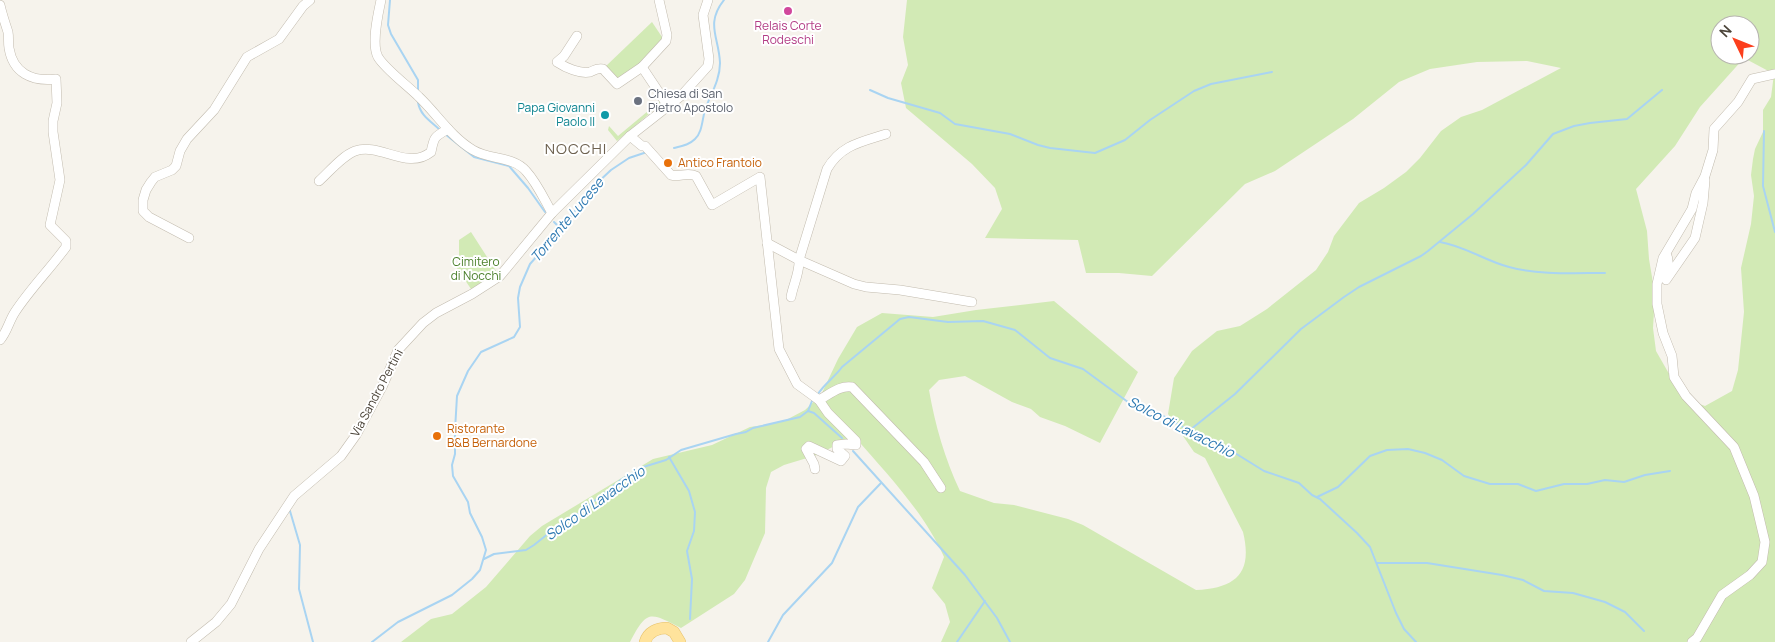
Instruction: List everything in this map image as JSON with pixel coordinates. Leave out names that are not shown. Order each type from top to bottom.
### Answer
[{"type":"main road","points":[[645,642],[647,635],[653,631],[667,628],[674,632],[680,642]]},
{"type":"street","points":[[189,238],[149,216],[144,211],[143,200],[146,190],[156,177],[172,170],[176,166],[180,151],[187,139],[214,110],[247,57],[279,39],[303,6],[310,0]]},
{"type":"street","points":[[381,0],[375,30],[377,56],[463,144],[475,152],[516,163],[526,170],[552,213]]},
{"type":"street","points":[[578,36],[564,56],[557,62],[582,72],[602,69],[617,84],[642,67],[666,41],[668,35],[659,0]]},
{"type":"street","name":"Via Sandro Pertini","points":[[191,642],[216,622],[231,604],[259,549],[294,496],[341,456],[356,435],[383,386],[398,350],[424,322],[436,313],[472,294],[500,276],[552,213],[630,136],[681,96],[708,66],[709,59],[704,15],[708,0]]},
{"type":"street","points":[[0,5],[4,24],[8,32],[9,49],[22,73],[43,81],[56,79],[57,102],[53,132],[60,180],[50,225],[66,241],[66,247],[13,314],[5,334],[0,340]]},
{"type":"street","points":[[0,25],[8,32]]},
{"type":"street","points":[[642,67],[668,106]]},
{"type":"street","points":[[1692,642],[1698,638],[1722,595],[1750,575],[1762,562],[1765,542],[1754,496],[1734,447],[1686,396],[1674,377],[1672,356],[1663,333],[1657,304],[1657,284],[1663,258],[1692,209],[1696,193],[1705,176],[1713,150],[1714,129],[1738,102],[1752,79],[1775,74]]},
{"type":"street","points":[[319,181],[353,152],[369,150],[397,157],[418,159],[425,157],[431,152],[432,141],[436,136],[448,129]]},
{"type":"street","points":[[791,297],[794,280],[800,268],[799,260],[827,169],[834,158],[845,149],[856,143],[886,134]]},
{"type":"street","points":[[630,136],[642,146],[645,146],[671,175],[692,174],[696,176],[712,204],[760,177],[779,349],[797,384],[819,400],[828,413],[856,441],[856,445],[836,445],[837,449],[845,455],[841,461],[809,446],[806,448],[814,464],[814,469]]},
{"type":"street","points":[[1665,256],[1668,256],[1669,260],[1666,280],[1695,238],[1703,203],[1705,176]]},
{"type":"street","points":[[767,243],[799,260],[866,288],[900,290],[972,302]]},
{"type":"street","points":[[819,400],[839,388],[852,387],[924,462],[942,488]]},
{"type":"green space","points":[[907,0],[1775,0],[1775,642],[941,642],[950,622],[945,604],[932,588],[944,557],[936,540],[915,509],[892,479],[854,436],[817,455],[784,465],[771,472],[766,488],[765,533],[745,580],[734,594],[681,628],[662,619],[650,617],[641,624],[630,642],[401,642],[431,619],[452,614],[486,587],[530,536],[542,526],[653,459],[712,445],[750,427],[786,420],[805,410],[821,395],[838,359],[857,327],[882,313],[933,317],[1054,301],[1138,372],[1100,443],[1065,426],[1040,417],[1031,409],[1012,402],[965,376],[939,380],[929,390],[931,403],[945,454],[960,491],[994,503],[1014,505],[1068,519],[1083,525],[1196,590],[1210,589],[1231,582],[1243,568],[1245,546],[1243,532],[1205,458],[1194,452],[1168,414],[1174,378],[1192,351],[1217,331],[1240,326],[1267,309],[1316,270],[1328,252],[1334,236],[1359,203],[1406,172],[1420,158],[1441,131],[1461,117],[1482,110],[1561,68],[1527,61],[1477,62],[1430,69],[1399,82],[1353,119],[1275,171],[1245,184],[1152,276],[1086,273],[1078,240],[985,238],[1002,209],[995,188],[972,164],[906,108],[901,83],[908,65],[903,37]],"holes":[[[1710,15],[1760,15],[1760,65],[1757,65],[1774,74],[1771,97],[1763,110],[1763,132],[1755,149],[1751,175],[1754,196],[1751,224],[1741,268],[1744,312],[1738,370],[1732,391],[1705,406],[1689,400],[1668,372],[1656,351],[1653,328],[1655,295],[1647,231],[1636,189],[1675,146],[1700,107],[1738,65],[1710,65]]]},
{"type":"green space","points":[[652,22],[664,40],[621,81],[605,67]]},
{"type":"green space","points":[[660,101],[662,103],[617,141],[608,130],[609,126],[618,136]]},
{"type":"green space","name":"Cimitero di Nocchi","points":[[471,232],[498,274],[478,288],[476,286],[471,289],[455,265],[462,261],[459,256],[459,240]]},
{"type":"waterway","points":[[390,0],[388,25],[391,34],[418,80],[418,92]]},
{"type":"waterway","name":"Torrente Lucese","points":[[674,148],[685,145],[698,136],[706,107],[719,75],[720,63],[714,24],[715,16],[724,0]]},
{"type":"waterway","points":[[870,90],[888,98],[940,113],[955,124],[1010,134],[1050,148],[1095,153],[1125,140],[1150,120],[1194,91],[1211,84],[1272,72]]},
{"type":"waterway","points":[[1190,430],[1235,394],[1301,329],[1359,287],[1428,251],[1473,214],[1526,165],[1553,134],[1574,126],[1627,119],[1662,90]]},
{"type":"waterway","points":[[418,102],[424,115],[441,131]]},
{"type":"waterway","points":[[1764,131],[1763,186],[1775,232]]},
{"type":"waterway","points":[[445,134],[474,157],[509,166],[545,212]]},
{"type":"waterway","name":"Torrente Lucese","points":[[372,642],[398,622],[452,595],[480,570],[486,550],[470,513],[468,502],[453,476],[452,465],[455,454],[457,396],[468,371],[481,352],[514,337],[520,327],[518,298],[520,287],[530,264],[561,229],[595,185],[611,170],[629,158],[647,152]]},
{"type":"waterway","points":[[554,222],[561,229]]},
{"type":"waterway","points":[[1440,242],[1520,270],[1556,273],[1605,273]]},
{"type":"waterway","name":"Solco di Lavacchio","points":[[818,394],[842,367],[900,319],[909,317],[948,322],[983,321],[1015,330],[1050,358],[1083,369],[1132,405],[1160,414],[1222,445],[1264,471],[1299,483],[1312,495],[1320,499],[1370,547],[1396,613],[1404,629],[1416,642]]},
{"type":"waterway","name":"Solco di Lavacchio","points":[[484,559],[494,554],[526,550],[573,518],[622,479],[640,468],[666,460],[681,450],[746,432],[753,428],[800,417],[808,411],[812,401]]},
{"type":"waterway","points":[[808,411],[814,413],[842,438]]},
{"type":"waterway","points":[[1317,497],[1338,487],[1370,456],[1387,450],[1408,449],[1425,453],[1442,460],[1464,476],[1490,484],[1518,484],[1536,491],[1564,484],[1587,484],[1605,480],[1624,482],[1645,475],[1670,471]]},
{"type":"waterway","points":[[853,451],[965,575],[997,618],[1010,642]]},
{"type":"waterway","points":[[669,457],[689,491],[695,512],[694,531],[687,551],[692,579],[690,619]]},
{"type":"waterway","points":[[768,642],[783,615],[832,563],[858,507],[881,483]]},
{"type":"waterway","points":[[290,511],[300,545],[299,589],[313,642]]},
{"type":"waterway","points":[[1377,563],[1427,563],[1523,580],[1544,591],[1573,593],[1605,602],[1625,612],[1644,631]]},
{"type":"waterway","points":[[957,642],[985,601]]},
{"type":"place","name":"Relais Corte Rodeschi","points":[[788,11]]},
{"type":"place","name":"Chiesa di San Pietro Apostolo","points":[[638,101]]},
{"type":"place","name":"Papa Giovanni Paolo II","points":[[605,115]]},
{"type":"place","name":"Antico Frantoio","points":[[668,163]]},
{"type":"place","name":"Ristorante B&B Bernardone","points":[[437,436]]},
{"type":"district","name":"NOCCHI","points":[[576,149]]}]
